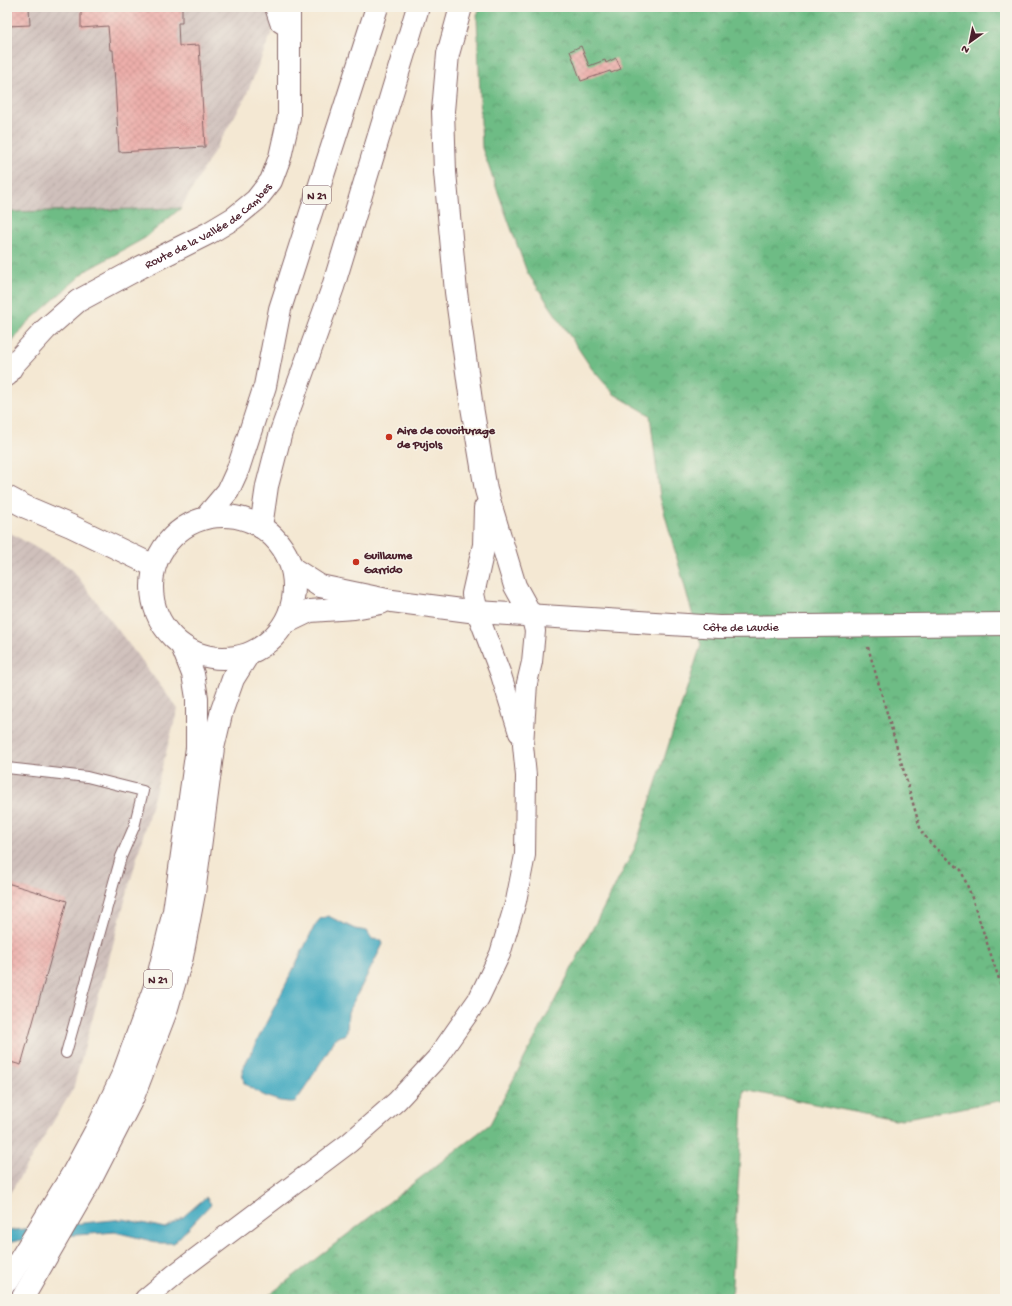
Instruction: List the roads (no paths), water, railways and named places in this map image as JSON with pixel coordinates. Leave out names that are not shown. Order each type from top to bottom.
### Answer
[{"type":"main road","name":"N 21","points":[[206,518],[228,491],[238,469],[265,386],[280,309],[378,7]]},
{"type":"main road","points":[[261,527],[268,486],[281,432],[333,287],[418,7]]},
{"type":"main road","points":[[461,7],[448,54],[443,111],[445,172],[457,299],[471,401],[486,490],[515,586],[531,615]]},
{"type":"main road","name":"Route de la Vallée de Cambes","points":[[7,375],[13,365],[46,329],[78,301],[209,233],[234,218],[256,200],[271,181],[280,157],[289,117],[289,18]]},
{"type":"main road","points":[[477,612],[473,594],[484,545],[486,490]]},
{"type":"main road","points":[[7,497],[154,566]]},
{"type":"main road","points":[[225,515],[244,519],[261,527],[275,538],[285,552],[292,568],[295,587],[292,606],[285,623],[269,642],[248,655],[225,659],[203,656],[182,646],[166,631],[155,611],[151,588],[154,566],[165,544],[183,527],[206,518],[225,515]]},
{"type":"main road","points":[[292,568],[320,586],[392,601]]},
{"type":"main road","points":[[285,623],[310,611],[354,608],[392,601]]},
{"type":"main road","name":"Côte de Laudie","points":[[392,601],[477,612],[719,627],[1005,624]]},
{"type":"main road","name":"N 21","points":[[7,1281],[73,1173],[100,1123],[123,1074],[157,981],[174,911],[197,748],[197,698],[193,674],[182,646]]},
{"type":"main road","name":"N 21","points":[[22,1299],[93,1177],[133,1097],[166,1011],[182,957],[194,893],[213,748],[222,710],[233,679],[248,655]]},
{"type":"street","points":[[275,7],[280,22],[289,18]]},
{"type":"street","points":[[477,612],[501,675],[523,745]]},
{"type":"street","points":[[145,1299],[175,1274],[349,1143],[397,1102],[437,1058],[479,998],[500,954],[516,901],[525,855],[526,776],[523,745],[527,682],[532,662],[534,631],[531,615]]},
{"type":"lane","points":[[7,768],[87,777],[143,791],[134,827],[121,857],[66,1053]]},
{"type":"water","points":[[328,916],[355,929],[367,931],[372,939],[382,940],[383,944],[348,1012],[347,1032],[336,1038],[295,1102],[281,1101],[261,1094],[244,1083],[242,1070],[315,925],[320,919]]},
{"type":"water","points":[[206,1197],[211,1204],[174,1243],[160,1243],[115,1232],[26,1239],[7,1243],[7,1231],[123,1219],[165,1228],[183,1217]]},
{"type":"place","name":"Aire de covoiturage de Pujols","points":[[389,437]]},
{"type":"place","name":"Guillaume Garrido","points":[[356,562]]}]
